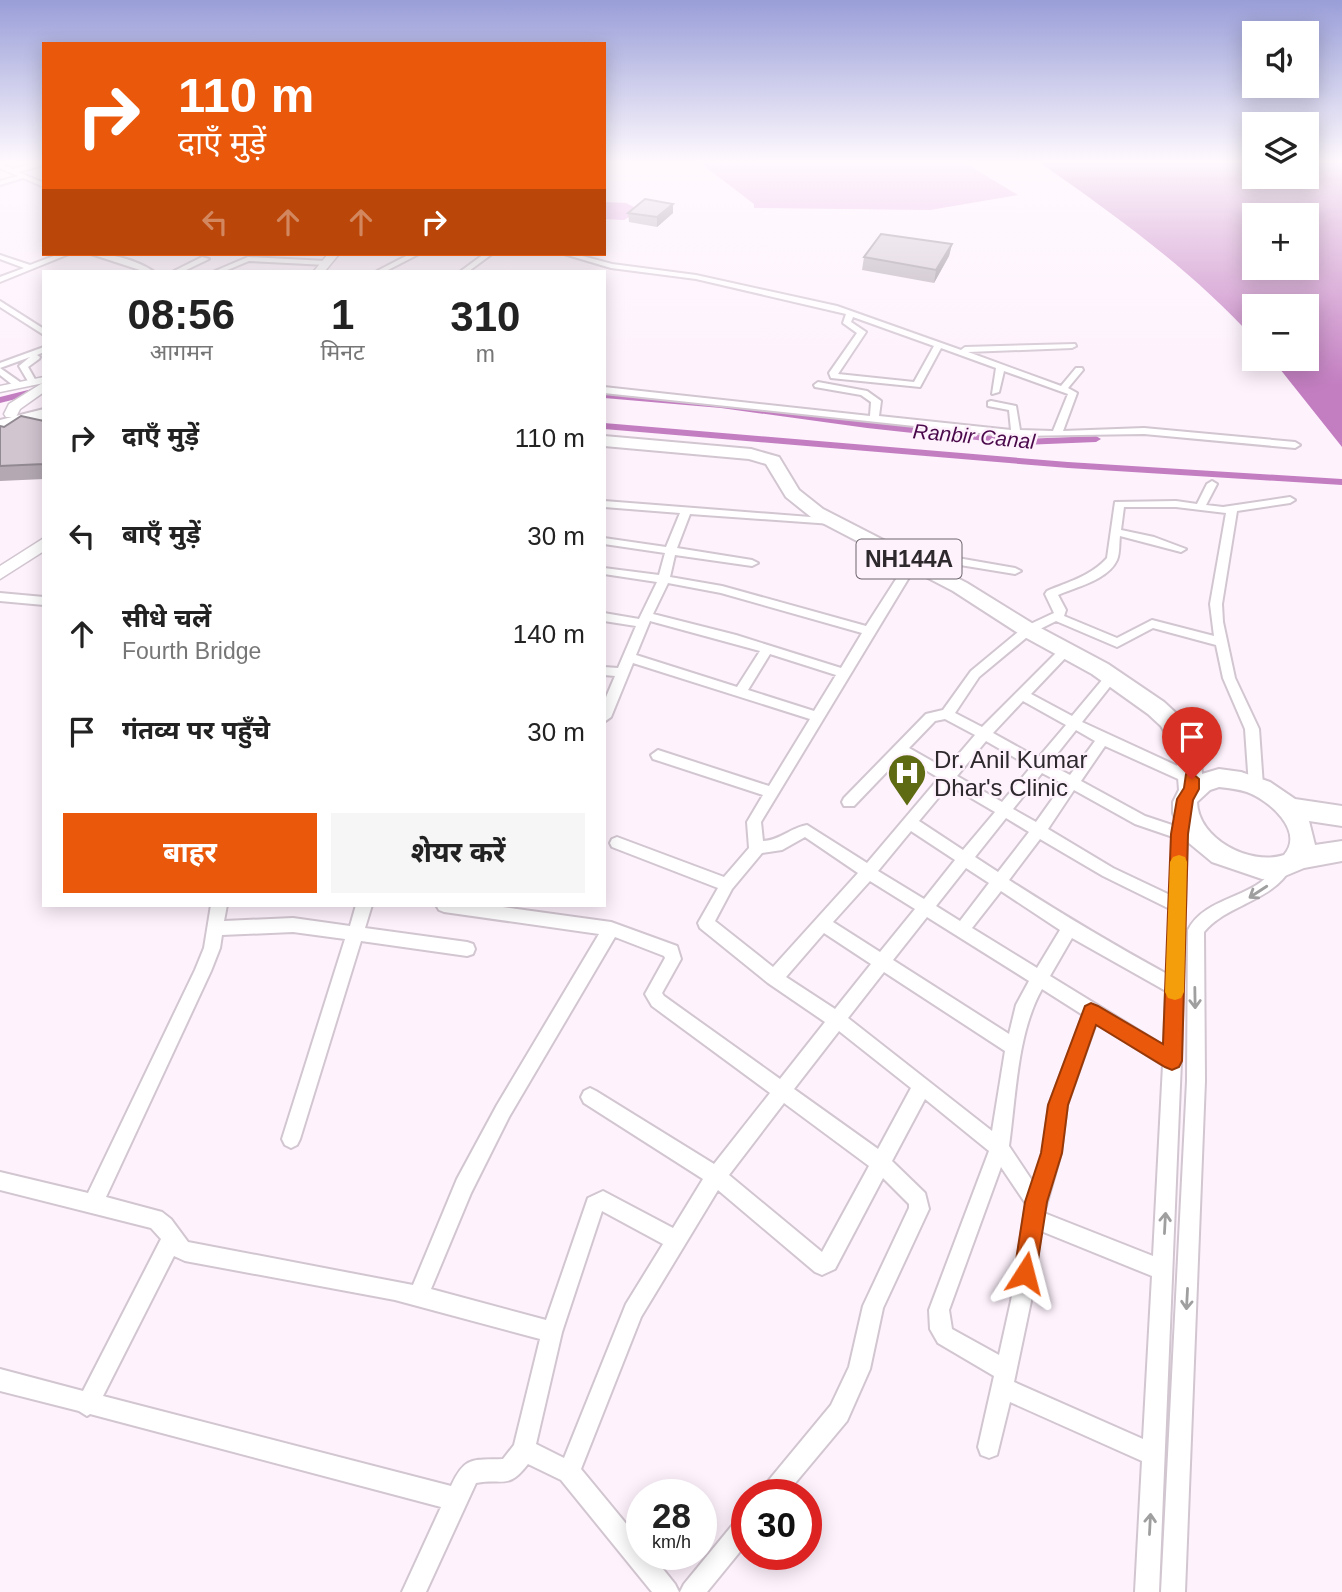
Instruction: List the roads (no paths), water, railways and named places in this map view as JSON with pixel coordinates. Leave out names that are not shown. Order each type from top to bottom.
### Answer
[{"type":"highway","points":[[4,419],[42,408]]},
{"type":"highway","points":[[4,419],[42,414]]},
{"type":"highway","name":"NH144A","points":[[606,441],[768,458],[776,464],[793,493],[832,521],[929,564],[1046,622],[1066,650],[1112,676],[1156,708],[1168,720],[1188,751],[1289,807],[1342,816]]},
{"type":"highway","name":"NH144A","points":[[1188,751],[1187,804],[1198,836],[1223,856],[1244,865],[1266,868],[1342,851]]},
{"type":"highway","points":[[1187,804],[1211,780],[1247,783]]},
{"type":"highway","points":[[1289,807],[1302,825],[1305,843],[1291,862]]},
{"type":"main road","points":[[323,267],[343,256]]},
{"type":"main road","points":[[4,419],[40,382]]},
{"type":"main road","points":[[0,574],[42,544]]},
{"type":"street","points":[[0,280],[60,256]]},
{"type":"street","points":[[103,256],[147,270]]},
{"type":"street","points":[[383,270],[411,256]]},
{"type":"street","points":[[467,270],[485,256]]},
{"type":"street","points":[[575,256],[611,266],[695,277],[851,312],[1063,389],[1073,395],[1055,434]]},
{"type":"street","points":[[0,257],[31,268]]},
{"type":"street","points":[[179,270],[205,259]]},
{"type":"street","points":[[221,270],[248,259],[323,267]]},
{"type":"street","points":[[304,270],[323,267]]},
{"type":"street","points":[[0,303],[42,332]]},
{"type":"street","points":[[851,312],[847,323],[862,332],[832,373],[834,376],[917,385],[939,344]]},
{"type":"street","points":[[957,351],[1072,346]]},
{"type":"street","points":[[0,366],[42,353]]},
{"type":"street","points":[[40,382],[23,366],[42,353]]},
{"type":"street","points":[[995,392],[1001,367]]},
{"type":"street","points":[[1063,389],[1080,370]]},
{"type":"street","points":[[0,371],[17,384]]},
{"type":"street","points":[[0,389],[40,382]]},
{"type":"street","points":[[818,385],[867,394],[876,401],[874,418]]},
{"type":"street","points":[[606,390],[1016,433],[1144,431],[1295,445]]},
{"type":"street","points":[[991,404],[1013,408],[1016,433]]},
{"type":"street","points":[[1200,508],[1212,484]]},
{"type":"street","points":[[947,714],[975,674],[1060,610],[1051,594],[1102,571],[1112,559],[1120,503],[1232,509],[1290,500]]},
{"type":"street","points":[[606,501],[687,511],[832,521]]},
{"type":"street","points":[[1232,509],[1216,604],[1229,678],[1252,729],[1247,783]]},
{"type":"street","points":[[606,712],[663,579],[671,549],[687,511]]},
{"type":"street","points":[[1115,532],[1181,549]]},
{"type":"street","points":[[606,541],[671,549],[752,564]]},
{"type":"street","points":[[1015,571],[929,564],[869,631],[754,822],[757,847],[754,855],[727,885],[706,923],[774,978],[837,1019],[999,1148],[1035,1210],[1162,1270]]},
{"type":"street","points":[[606,571],[723,590],[869,631]]},
{"type":"street","points":[[0,597],[42,601]]},
{"type":"street","points":[[606,617],[644,619],[733,638],[843,673]]},
{"type":"street","points":[[1046,622],[1117,643],[1152,624],[1221,642]]},
{"type":"street","points":[[740,691],[767,650]]},
{"type":"street","points":[[774,978],[984,734],[1066,650]]},
{"type":"street","points":[[629,657],[816,716]]},
{"type":"street","points":[[606,671],[623,673]]},
{"type":"street","points":[[569,1472],[633,1311],[716,1176],[881,962],[1112,676]]},
{"type":"street","points":[[1022,695],[1103,739],[1187,804]]},
{"type":"street","points":[[849,802],[931,717],[947,714],[1140,820],[1187,804]]},
{"type":"street","points":[[961,931],[1040,830],[1103,739]]},
{"type":"street","points":[[899,748],[1108,872],[1178,906]]},
{"type":"street","points":[[658,755],[772,792]]},
{"type":"street","points":[[1147,1592],[1178,906],[1187,804]]},
{"type":"street","points":[[910,823],[1089,940],[1175,987]]},
{"type":"street","points":[[757,847],[777,846],[807,831],[926,909],[1172,1061]]},
{"type":"street","points":[[617,843],[727,885]]},
{"type":"street","points":[[1172,1592],[1196,1081],[1196,930],[1215,914],[1267,886],[1291,862]]},
{"type":"street","points":[[92,1205],[203,971],[216,928],[219,907]]},
{"type":"street","points":[[291,1139],[363,907]]},
{"type":"street","points":[[483,907],[611,929],[671,951],[673,960],[655,989],[654,997],[880,1161],[915,1194],[919,1209],[873,1307],[859,1370],[839,1413],[784,1479]]},
{"type":"street","points":[[823,924],[1014,1047]]},
{"type":"street","points":[[216,928],[293,925],[467,949]]},
{"type":"street","points":[[1071,926],[1024,1005],[1014,1047],[999,1148],[939,1310],[940,1329],[945,1336],[1004,1379],[1154,1455]]},
{"type":"street","points":[[418,1296],[464,1186],[503,1111],[611,929]]},
{"type":"street","points":[[989,1447],[1021,1301],[1035,1210],[1052,1153],[1058,1105],[1091,1012]]},
{"type":"street","points":[[590,1097],[716,1176],[822,1265],[828,1262],[880,1161],[922,1088]]},
{"type":"street","points":[[0,1181],[155,1219],[166,1228],[171,1241],[185,1251],[418,1296],[552,1332]]},
{"type":"street","points":[[414,1592],[471,1472],[509,1470],[524,1450],[552,1332],[597,1202],[603,1201],[676,1241]]},
{"type":"street","points":[[88,1405],[171,1241]]},
{"type":"street","points":[[0,1380],[456,1499]]},
{"type":"street","points":[[524,1450],[569,1472],[667,1592]]},
{"type":"street","points":[[692,1592],[731,1544]]},
{"type":"waterway","name":"Ranbir Canal","points":[[0,400],[42,390]]},
{"type":"waterway","name":"Ranbir Canal","points":[[606,395],[721,405],[1023,442],[1096,439]]},
{"type":"waterway","name":"Ranbir Canal","points":[[606,426],[1068,465],[1342,482]]},
{"type":"place","name":"Dr. Anil Kumar Dhar's Clinic","points":[[907,807]]}]
